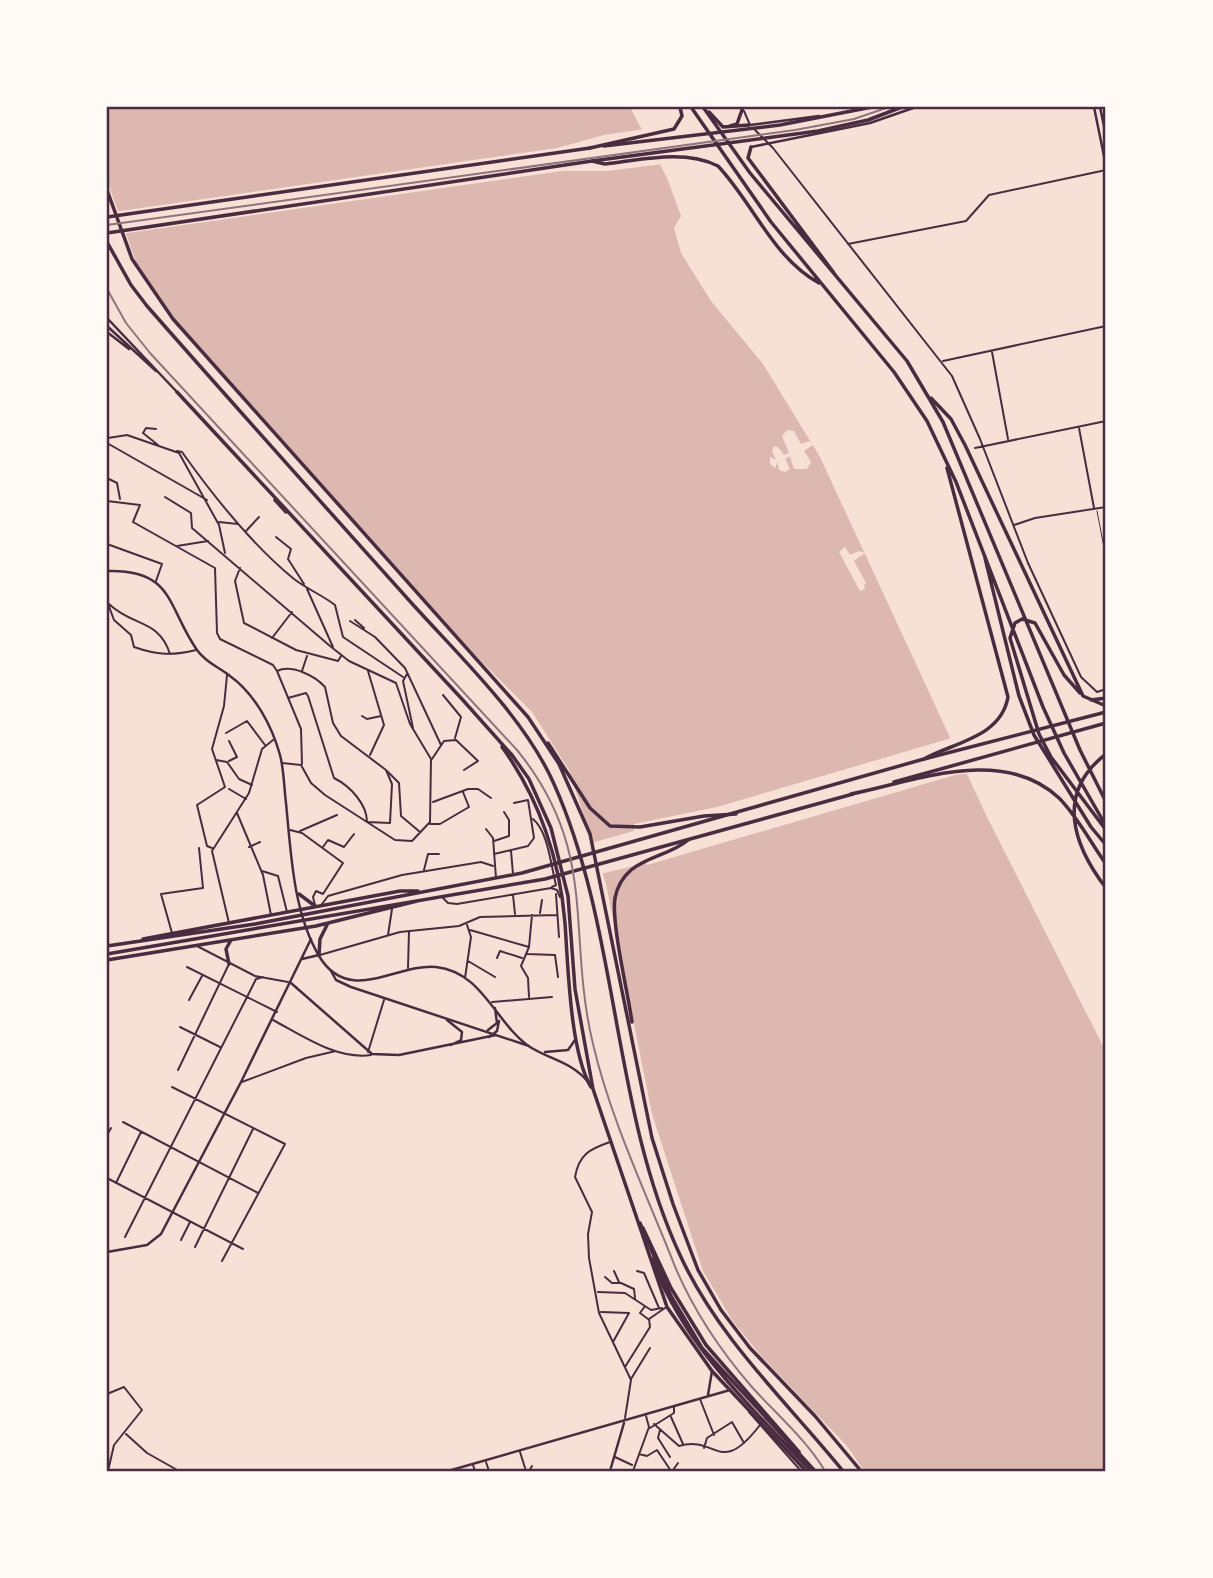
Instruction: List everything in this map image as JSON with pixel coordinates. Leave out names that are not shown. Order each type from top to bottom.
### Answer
[{"type":"main road","points":[[590,148],[674,130],[682,116],[680,107]]},
{"type":"main road","points":[[691,107],[771,222],[894,372],[927,421],[984,552],[1059,742],[1106,828]]},
{"type":"main road","points":[[704,107],[723,127]]},
{"type":"main road","points":[[704,107],[750,173],[842,287],[907,361],[926,393],[956,450],[1074,737],[1106,800]]},
{"type":"main road","points":[[723,127],[737,124],[743,107]]},
{"type":"main road","points":[[723,127],[794,120],[860,107]]},
{"type":"main road","points":[[107,217],[556,152],[799,122],[872,107]]},
{"type":"main road","points":[[107,233],[592,161],[782,136],[856,123],[902,107]]},
{"type":"main road","points":[[842,287],[823,254],[748,158],[751,147],[870,123],[916,107]]},
{"type":"main road","points":[[1094,107],[1106,165]]},
{"type":"main road","points":[[1100,107],[1106,136]]},
{"type":"main road","points":[[592,161],[605,164],[684,157],[702,158],[718,166],[801,273],[821,284]]},
{"type":"main road","points":[[107,190],[132,260],[173,319],[528,717],[562,761],[590,808],[610,826],[639,827],[704,816],[736,814]]},
{"type":"main road","points":[[107,242],[131,285],[147,306],[448,643],[533,746],[552,780],[570,826],[586,882],[646,1163],[679,1253],[709,1311],[843,1471]]},
{"type":"main road","points":[[107,318],[477,716],[529,779],[551,828],[568,896],[575,989],[593,1089],[658,1274],[687,1329],[712,1364],[809,1471]]},
{"type":"main road","points":[[107,326],[177,392],[489,730],[518,770],[539,810],[561,888],[569,990],[585,1075],[593,1089]]},
{"type":"main road","points":[[107,332],[134,352]]},
{"type":"main road","points":[[926,393],[951,419],[1084,697]]},
{"type":"main road","points":[[925,759],[990,728],[1006,708],[1007,686],[943,456]]},
{"type":"main road","points":[[984,552],[1019,696],[1044,754],[1091,827],[1106,845]]},
{"type":"main road","points":[[107,571],[135,573],[156,582],[169,594],[197,650],[214,667],[227,674],[251,695],[274,740],[281,763],[289,831],[307,928],[319,955],[341,983],[544,1052],[572,1066],[593,1089]]},
{"type":"main road","points":[[1106,709],[1084,697],[1064,675],[1035,623],[1018,621],[1009,634],[1039,734],[1051,757],[1106,828]]},
{"type":"main road","points":[[1084,697],[1106,698]]},
{"type":"main road","points":[[107,954],[513,875],[1106,709]]},
{"type":"main road","points":[[528,717],[559,764],[590,834],[638,1059]]},
{"type":"main road","points":[[361,906],[443,898],[545,879],[1106,723]]},
{"type":"main road","points":[[1106,754],[1084,779],[1074,814],[1078,841],[1087,862],[1106,888]]},
{"type":"main road","points":[[851,794],[988,768],[1034,782],[1065,805],[1106,865]]},
{"type":"main road","points":[[688,839],[631,870],[620,885],[615,898],[652,1138],[698,1270],[721,1310],[750,1348],[822,1424],[861,1471]]},
{"type":"main road","points":[[128,943],[400,891],[423,892]]},
{"type":"main road","points":[[299,894],[318,906]]},
{"type":"main road","points":[[107,960],[307,928],[424,899]]},
{"type":"main road","points":[[279,914],[282,932]]},
{"type":"main road","points":[[319,955],[320,939],[329,923]]},
{"type":"main road","points":[[107,946],[255,926]]},
{"type":"main road","points":[[108,1252],[147,1245],[161,1234],[241,1082],[311,939]]},
{"type":"main road","points":[[229,964],[226,949],[231,940]]},
{"type":"main road","points":[[302,959],[319,955]]},
{"type":"main road","points":[[330,970],[361,981],[436,967],[465,978],[532,1048]]},
{"type":"main road","points":[[291,983],[372,1055],[399,1055],[489,1037],[496,1034],[499,1025],[495,1007]]},
{"type":"main road","points":[[482,1030],[496,1027],[495,1007]]},
{"type":"main road","points":[[444,1018],[463,1032],[461,1040],[447,1047]]},
{"type":"main road","points":[[544,1052],[570,1048],[576,1030]]},
{"type":"main road","points":[[640,1223],[647,1256],[667,1307],[712,1371],[809,1471]]},
{"type":"main road","points":[[640,1223],[691,1324],[719,1363],[797,1448],[809,1471]]},
{"type":"main road","points":[[709,1366],[715,1367],[719,1363]]},
{"type":"main road","points":[[707,1396],[712,1371]]},
{"type":"main road","points":[[449,1471],[624,1423],[730,1390],[738,1384]]},
{"type":"main road","points":[[755,1415],[758,1409],[762,1409]]},
{"type":"main road","points":[[610,1471],[624,1423]]},
{"type":"street","points":[[743,107],[749,125],[770,144],[943,361],[982,446],[1026,556],[1082,677],[1091,690],[1106,690]]},
{"type":"street","points":[[848,244],[966,221],[989,195],[1106,165]]},
{"type":"street","points":[[943,361],[1106,326]]},
{"type":"street","points":[[992,350],[1009,440]]},
{"type":"street","points":[[975,448],[1106,421]]},
{"type":"street","points":[[1079,427],[1095,509]]},
{"type":"street","points":[[156,429],[146,428],[143,433],[159,445]]},
{"type":"street","points":[[207,500],[107,443],[114,435],[127,435],[182,452],[239,524],[306,587],[335,605],[343,637],[403,677],[413,729]]},
{"type":"street","points":[[177,452],[218,522],[225,554]]},
{"type":"street","points":[[107,478],[117,483],[121,500]]},
{"type":"street","points":[[107,501],[114,504],[121,500],[140,505],[133,522],[215,568],[217,633],[220,639],[273,665],[277,671],[301,729],[302,765],[316,789],[404,843],[421,833],[429,823],[432,802],[431,760],[413,729],[396,683],[340,654],[192,528],[191,513],[188,510],[165,497]]},
{"type":"street","points":[[1013,526],[1035,518],[1106,506]]},
{"type":"street","points":[[246,531],[259,517]]},
{"type":"street","points":[[218,522],[239,524]]},
{"type":"street","points":[[275,537],[291,549],[288,559],[306,587],[333,648]]},
{"type":"street","points":[[176,546],[208,541]]},
{"type":"street","points":[[107,544],[162,564],[156,582]]},
{"type":"street","points":[[1024,575],[1026,556]]},
{"type":"street","points":[[241,567],[235,581],[242,620],[271,639],[307,655],[338,661],[340,654]]},
{"type":"street","points":[[107,601],[114,620],[131,635],[134,647],[157,655],[197,650]]},
{"type":"street","points":[[107,601],[122,616],[153,628],[165,637],[171,655]]},
{"type":"street","points":[[271,639],[292,612]]},
{"type":"street","points":[[355,620],[394,655],[408,673],[441,745]]},
{"type":"street","points":[[350,621],[367,631]]},
{"type":"street","points":[[302,672],[307,655]]},
{"type":"street","points":[[277,671],[282,668],[302,672],[326,687],[333,723],[341,736],[399,783],[401,816],[421,833]]},
{"type":"street","points":[[367,669],[382,716],[382,732],[369,756]]},
{"type":"street","points":[[403,677],[408,673]]},
{"type":"street","points":[[213,848],[207,846],[197,805],[225,787],[212,749],[224,706],[227,674]]},
{"type":"street","points":[[288,698],[306,693],[309,696],[334,778],[350,788],[364,808],[367,822]]},
{"type":"street","points":[[443,695],[461,717],[454,739]]},
{"type":"street","points":[[362,716],[367,719],[382,716]]},
{"type":"street","points":[[226,733],[247,722],[265,746]]},
{"type":"street","points":[[431,760],[441,745],[450,738],[454,739],[478,761],[464,771]]},
{"type":"street","points":[[229,924],[213,848],[246,799],[265,746],[274,740]]},
{"type":"street","points":[[215,760],[228,762],[237,757],[229,741]]},
{"type":"street","points":[[228,762],[239,779],[253,785]]},
{"type":"street","points":[[281,763],[302,765]]},
{"type":"street","points":[[367,822],[388,824],[392,821],[392,784],[386,770]]},
{"type":"street","points":[[229,789],[246,799]]},
{"type":"street","points":[[432,802],[478,789],[491,798]]},
{"type":"street","points":[[429,823],[440,824],[469,807],[463,792]]},
{"type":"street","points":[[494,854],[533,842],[533,819],[528,800],[514,803]]},
{"type":"street","points":[[493,841],[509,836],[509,820],[504,812]]},
{"type":"street","points":[[237,813],[261,871],[271,916]]},
{"type":"street","points":[[299,832],[337,815]]},
{"type":"street","points":[[443,898],[457,904],[556,885],[539,825],[533,819]]},
{"type":"street","points":[[486,829],[493,841],[496,879]]},
{"type":"street","points":[[289,831],[299,832],[343,863],[323,894],[316,891],[313,897],[318,906],[328,896],[424,871],[481,863],[494,866]]},
{"type":"street","points":[[322,848],[328,839],[344,847],[354,834]]},
{"type":"street","points":[[249,847],[260,842]]},
{"type":"street","points":[[172,934],[161,894],[203,888],[199,848]]},
{"type":"street","points":[[511,850],[513,875]]},
{"type":"street","points":[[424,871],[428,854],[439,853]]},
{"type":"street","points":[[261,871],[278,876],[287,913]]},
{"type":"street","points":[[551,888],[559,892],[565,922]]},
{"type":"street","points":[[556,894],[559,937]]},
{"type":"street","points":[[513,895],[515,915]]},
{"type":"street","points":[[540,914],[542,900]]},
{"type":"street","points":[[388,936],[392,908]]},
{"type":"street","points":[[529,997],[528,978],[521,966],[529,947],[532,914]]},
{"type":"street","points":[[319,955],[409,931],[466,924],[480,918],[557,915]]},
{"type":"street","points":[[465,978],[470,930],[466,924]]},
{"type":"street","points":[[470,930],[529,947]]},
{"type":"street","points":[[408,971],[409,931]]},
{"type":"street","points":[[196,945],[229,964],[263,977],[291,983]]},
{"type":"street","points":[[497,958],[500,951],[524,959]]},
{"type":"street","points":[[526,954],[555,955],[558,976]]},
{"type":"street","points":[[467,961],[495,977]]},
{"type":"street","points":[[178,1070],[229,964]]},
{"type":"street","points":[[187,967],[276,1012]]},
{"type":"street","points":[[189,1000],[202,975]]},
{"type":"street","points":[[125,1237],[256,979],[263,977]]},
{"type":"street","points":[[491,1003],[529,997],[552,997]]},
{"type":"street","points":[[368,1052],[385,999]]},
{"type":"street","points":[[272,1019],[336,1051],[354,1057],[372,1055]]},
{"type":"street","points":[[180,1027],[221,1048]]},
{"type":"street","points":[[241,1082],[306,1058],[336,1051]]},
{"type":"street","points":[[172,1087],[285,1144],[222,1261]]},
{"type":"street","points":[[123,1122],[258,1193]]},
{"type":"street","points":[[107,1135],[111,1128]]},
{"type":"street","points":[[195,1247],[254,1128]]},
{"type":"street","points":[[116,1183],[142,1131]]},
{"type":"street","points":[[610,1142],[589,1150],[579,1159],[575,1177],[592,1212],[588,1234],[589,1258],[599,1313],[631,1380]]},
{"type":"street","points":[[107,1178],[243,1249]]},
{"type":"street","points":[[181,1240],[190,1221]]},
{"type":"street","points":[[107,1247],[108,1252]]},
{"type":"street","points":[[637,1270],[644,1273],[659,1309]]},
{"type":"street","points":[[614,1271],[619,1283]]},
{"type":"street","points":[[606,1277],[612,1283],[635,1289],[635,1298]]},
{"type":"street","points":[[596,1293],[625,1293],[655,1311],[667,1307]]},
{"type":"street","points":[[625,1368],[650,1327],[649,1319],[640,1313],[645,1306]]},
{"type":"street","points":[[649,1319],[667,1307]]},
{"type":"street","points":[[599,1313],[629,1313],[612,1343]]},
{"type":"street","points":[[624,1423],[631,1380],[650,1348]]},
{"type":"street","points":[[107,1394],[124,1387],[142,1410],[114,1445],[108,1471]]},
{"type":"street","points":[[735,1395],[760,1425],[809,1471]]},
{"type":"street","points":[[700,1399],[714,1436]]},
{"type":"street","points":[[633,1471],[649,1429],[670,1415],[674,1407]]},
{"type":"street","points":[[670,1415],[684,1445]]},
{"type":"street","points":[[646,1416],[649,1429]]},
{"type":"street","points":[[704,1448],[707,1438],[732,1422],[737,1427],[739,1439],[745,1444]]},
{"type":"street","points":[[654,1424],[679,1446],[724,1452],[741,1448],[760,1425]]},
{"type":"street","points":[[660,1429],[658,1438],[670,1457]]},
{"type":"street","points":[[125,1433],[148,1453],[179,1471]]},
{"type":"street","points":[[107,1443],[114,1445]]},
{"type":"street","points":[[520,1451],[527,1471],[532,1466]]},
{"type":"street","points":[[638,1454],[647,1456],[657,1451],[671,1471],[678,1463]]},
{"type":"street","points":[[614,1457],[634,1466]]},
{"type":"street","points":[[486,1461],[489,1471]]},
{"type":"street","points":[[473,1465],[475,1471]]},
{"type":"lane","points":[[1095,509],[1106,558]]},
{"type":"shaded area","points":[[107,107],[630,107],[667,178],[681,216],[674,228],[681,253],[711,301],[763,364],[820,457],[986,815],[1106,1052],[1106,1471],[864,1471],[847,1446],[761,1356],[732,1320],[703,1271],[652,1114],[606,884],[569,770],[532,712],[476,656],[176,320],[137,265],[107,180]]},
{"type":"pier","points":[[645,129],[663,164],[607,171],[562,171],[121,234],[113,212],[557,148],[604,135]]},
{"type":"pier","points":[[787,430],[794,431],[801,444],[810,441],[813,445],[804,451],[811,462],[807,469],[794,469],[790,456],[785,459],[790,469],[785,472],[779,470],[777,462],[775,468],[770,464],[770,457],[776,460],[772,451],[774,446],[784,455],[789,453],[782,436]]},
{"type":"pier","points":[[845,547],[850,555],[859,551],[865,553],[854,561],[866,583],[865,589],[860,591],[839,552]]},
{"type":"pier","points":[[955,737],[971,773],[955,775],[647,865],[646,863],[600,874],[591,843],[634,831],[634,824],[717,807]]},
{"type":"railway","points":[[107,225],[795,130],[854,119],[889,107]]},
{"type":"railway","points":[[107,289],[126,323],[150,353],[517,750],[543,787],[560,823],[570,858],[576,893],[585,1003],[601,1073],[620,1130],[676,1269],[700,1316],[729,1359],[800,1437],[825,1471]]}]
